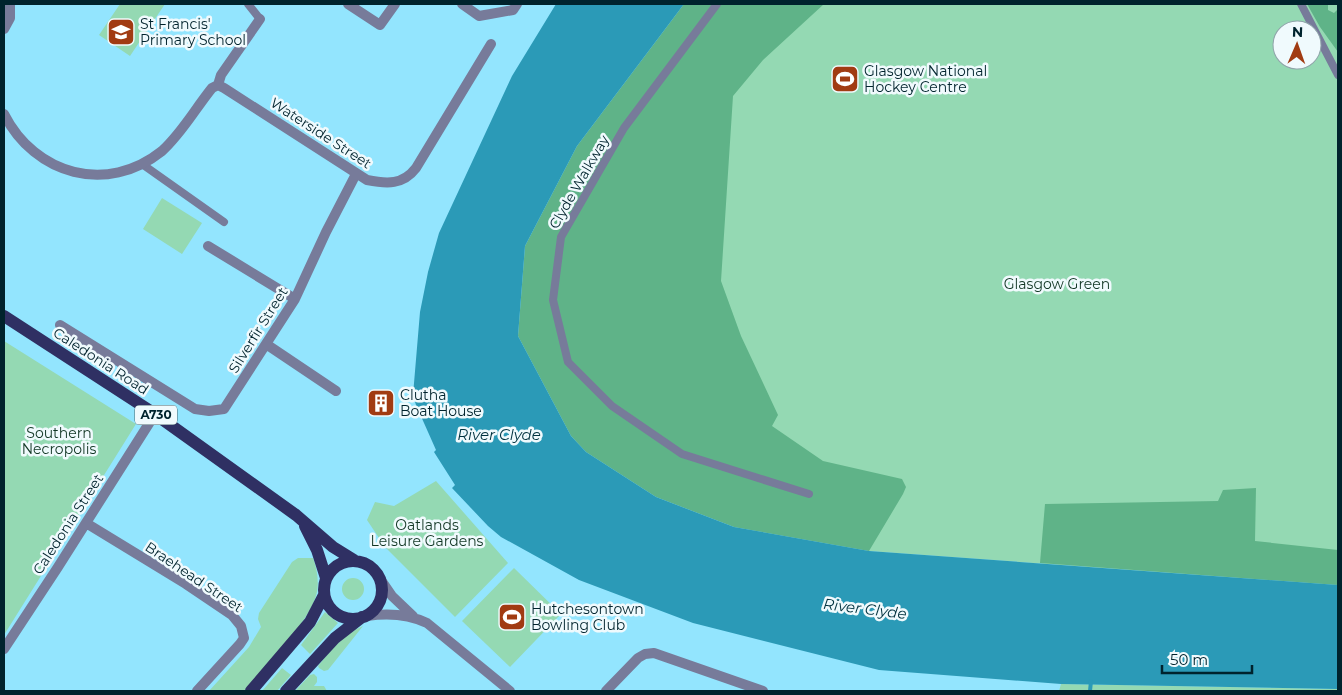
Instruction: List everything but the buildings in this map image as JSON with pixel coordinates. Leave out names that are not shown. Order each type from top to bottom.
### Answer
[{"type":"main road","name":"Caledonia Road","points":[[4,316],[155,414],[296,515],[333,547],[354,560]]},
{"type":"main road","name":"Caledonia Road","points":[[303,521],[317,550],[326,578]]},
{"type":"main road","points":[[251,691],[310,622],[324,595],[326,578],[331,571],[345,561],[354,560],[372,567],[381,580],[382,593],[380,602],[374,610],[335,638],[286,691]]},
{"type":"main road","points":[[324,595],[334,612],[343,617],[353,619],[364,616]]},
{"type":"street","points":[[4,29],[10,18],[10,4]]},
{"type":"street","points":[[4,114],[15,132],[29,148],[39,157],[61,169],[82,174],[101,175],[127,170],[142,164],[161,151],[182,129],[212,88],[218,85],[221,76],[260,18],[248,4]]},
{"type":"street","points":[[348,4],[380,25],[395,4]]},
{"type":"street","points":[[462,4],[479,16],[515,7]]},
{"type":"street","name":"Clyde Walkway","points":[[717,4],[624,128],[561,237],[553,300],[568,362],[612,406],[682,454],[809,494]]},
{"type":"street","points":[[1301,4],[1338,75]]},
{"type":"street","name":"Waterside Street","points":[[218,85],[367,180],[396,182],[407,179],[410,176],[491,44]]},
{"type":"street","points":[[142,164],[224,222]]},
{"type":"street","name":"Silverfir Street","points":[[60,325],[196,409],[209,411],[224,409],[295,299],[326,232],[356,174]]},
{"type":"street","points":[[208,246],[295,299]]},
{"type":"street","points":[[266,344],[336,391]]},
{"type":"street","name":"Caledonia Street","points":[[4,649],[155,414]]},
{"type":"street","name":"Braehead Street","points":[[86,523],[186,584],[232,615],[242,626],[244,638],[240,644],[197,691]]},
{"type":"street","points":[[381,580],[392,596],[416,618],[437,630],[505,690]]},
{"type":"street","points":[[364,616],[390,614],[416,618]]},
{"type":"street","points":[[606,691],[638,658],[644,654],[654,654],[763,691]]},
{"type":"green space","points":[[120,4],[165,4],[130,56],[99,35]]},
{"type":"green space","points":[[684,4],[824,4],[763,60],[733,96],[721,281],[741,336],[778,415],[772,426],[823,461],[902,479],[906,487],[903,494],[869,551],[734,527],[656,497],[586,452],[571,436],[518,336],[525,246],[577,146]]},
{"type":"green space","name":"Glasgow Green","points":[[686,4],[1338,4],[1338,585],[869,551],[734,527]]},
{"type":"green space","points":[[1307,4],[1328,4],[1328,10],[1334,13],[1338,9],[1338,52],[1322,30],[1322,20],[1316,20]]},
{"type":"green space","points":[[162,198],[202,223],[182,254],[143,229]]},
{"type":"green space","name":"Southern Necropolis","points":[[4,341],[136,424],[4,635]]},
{"type":"green space","name":"Oatlands Leisure Gardens","points":[[436,481],[508,563],[455,617],[385,547],[367,520],[375,502],[394,506]]},
{"type":"green space","points":[[1256,488],[1255,541],[1338,550],[1338,585],[1040,563],[1045,504],[1218,501],[1223,490]]},
{"type":"green space","points":[[298,558],[313,558],[318,584],[313,604],[297,630],[244,691],[209,691],[249,647],[261,627],[258,619],[259,613],[292,562]]},
{"type":"green space","name":"Hutchesontown Bowling Club","points":[[514,568],[561,614],[510,667],[462,621]]},
{"type":"green space","points":[[349,578],[357,578],[364,585],[364,593],[357,600],[349,600],[342,593],[342,585]]},
{"type":"green space","points":[[325,612],[338,623],[310,654],[301,645]]},
{"type":"green space","points":[[363,626],[328,670],[324,671],[319,668],[318,666],[338,643],[350,633]]},
{"type":"green space","points":[[282,668],[291,675],[277,691],[262,691]]},
{"type":"green space","points":[[314,674],[317,677],[317,682],[314,686],[324,686],[327,691],[295,691],[310,675]]},
{"type":"green space","points":[[1061,684],[1338,689],[1338,691],[1059,691]]},
{"type":"water","name":"River Clyde","points":[[556,4],[684,4],[577,146],[525,246],[518,336],[571,436],[586,452],[656,497],[734,527],[869,551],[1338,585],[1338,689],[1061,684],[879,670],[693,623],[579,580],[501,537],[488,526],[452,488],[455,485],[434,452],[436,450],[416,405],[413,395],[420,312],[428,272],[439,233],[512,76]]},
{"type":"waterway","points":[[1090,691],[1091,681]]},
{"type":"place","name":"St Francis' Primary School","points":[[121,32]]},
{"type":"place","name":"Glasgow National Hockey Centre","points":[[845,79]]},
{"type":"place","name":"Clutha Boat House","points":[[381,403]]},
{"type":"place","name":"Hutchesontown Bowling Club","points":[[512,617]]}]
